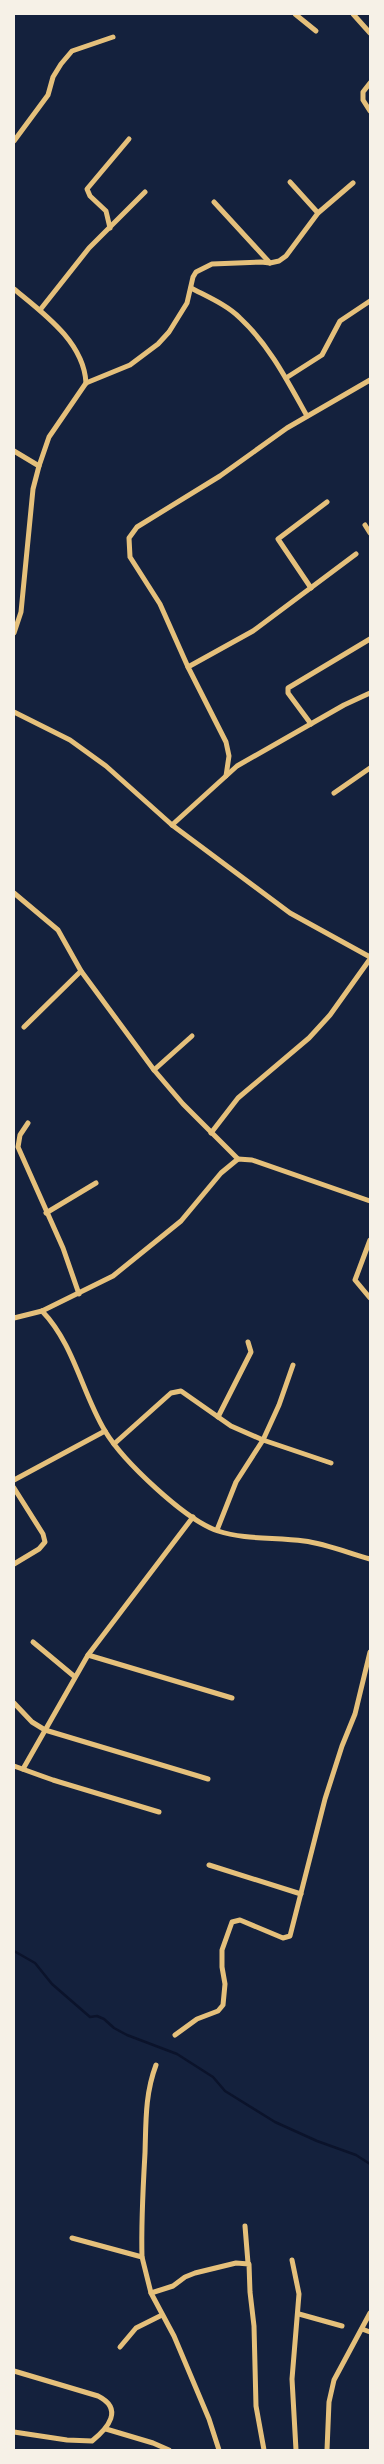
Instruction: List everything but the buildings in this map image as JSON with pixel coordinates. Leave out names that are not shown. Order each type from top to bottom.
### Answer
[{"type":"street","points":[[295,14],[316,31]]},
{"type":"street","points":[[353,14],[370,32]]},
{"type":"street","points":[[14,141],[48,95],[53,77],[72,51],[113,37]]},
{"type":"street","points":[[370,84],[363,92],[363,100],[370,111]]},
{"type":"street","points":[[110,228],[106,211],[90,196],[87,189],[129,139]]},
{"type":"street","points":[[290,182],[318,213]]},
{"type":"street","points":[[14,633],[22,612],[33,489],[39,466],[49,436],[86,383],[130,365],[158,344],[169,332],[187,303],[196,272],[207,266],[233,262],[270,263],[286,256],[318,213],[353,183]]},
{"type":"street","points":[[40,310],[60,282],[145,192]]},
{"type":"street","points":[[214,202],[270,263]]},
{"type":"street","points":[[191,288],[218,302],[240,318],[277,362],[307,416]]},
{"type":"street","points":[[14,289],[40,310],[75,349],[84,367],[86,383]]},
{"type":"street","points":[[286,378],[322,355],[340,321],[370,301]]},
{"type":"street","points":[[226,776],[229,756],[226,742],[188,667],[160,604],[130,557],[129,538],[137,527],[212,481],[307,416],[370,380]]},
{"type":"street","points":[[14,451],[39,466]]},
{"type":"street","points":[[311,588],[278,539],[327,502]]},
{"type":"street","points":[[365,525],[370,533]]},
{"type":"street","points":[[188,667],[253,631],[356,554]]},
{"type":"street","points":[[311,724],[288,694],[288,688],[370,639]]},
{"type":"street","points":[[172,825],[237,766],[369,694],[370,701]]},
{"type":"street","points":[[14,712],[40,723],[85,751],[146,799],[172,825],[290,913],[370,958],[325,1021],[289,1057],[238,1098],[211,1133]]},
{"type":"street","points":[[334,793],[370,768]]},
{"type":"street","points":[[14,894],[58,930],[81,971],[154,1070],[238,1160]]},
{"type":"street","points":[[24,1027],[81,971]]},
{"type":"street","points":[[154,1070],[192,1036]]},
{"type":"street","points":[[28,1123],[20,1135],[18,1147],[63,1248],[79,1294]]},
{"type":"street","points":[[14,1317],[42,1312],[113,1276],[190,1212],[221,1173],[238,1160],[252,1160],[370,1201]]},
{"type":"street","points":[[46,1213],[96,1184]]},
{"type":"street","points":[[370,1240],[355,1280],[370,1298]]},
{"type":"street","points":[[42,1312],[50,1320],[64,1342],[105,1431],[114,1444],[156,1488],[193,1517],[217,1530],[237,1535],[306,1541],[370,1559]]},
{"type":"street","points":[[218,1417],[251,1352],[248,1342]]},
{"type":"street","points":[[217,1530],[236,1482],[263,1440],[279,1405],[293,1365]]},
{"type":"street","points":[[114,1444],[167,1396],[176,1391],[185,1393],[218,1417],[263,1440],[332,1463]]},
{"type":"street","points":[[14,1480],[105,1431]]},
{"type":"street","points":[[14,1488],[42,1534],[44,1542],[39,1549],[14,1564]]},
{"type":"street","points":[[23,1769],[88,1655],[193,1517]]},
{"type":"street","points":[[33,1642],[75,1678]]},
{"type":"street","points":[[175,2035],[197,2019],[218,2011],[223,2005],[225,1984],[222,1950],[232,1922],[240,1920],[288,1938],[290,1936],[325,1799],[342,1746],[355,1714],[370,1652]]},
{"type":"street","points":[[88,1655],[232,1698]]},
{"type":"street","points":[[14,1703],[32,1722],[45,1730],[208,1779]]},
{"type":"street","points":[[14,1766],[159,1812]]},
{"type":"street","points":[[209,1864],[302,1894]]},
{"type":"street","points":[[156,2066],[147,2096],[145,2114],[141,2208],[142,2256],[151,2293],[174,2336],[209,2419],[219,2450]]},
{"type":"street","points":[[245,2226],[254,2326],[256,2414],[264,2450]]},
{"type":"street","points":[[72,2238],[142,2256]]},
{"type":"street","points":[[292,2260],[299,2294],[299,2314],[292,2372],[296,2450]]},
{"type":"street","points":[[151,2293],[173,2286],[194,2273],[236,2263],[248,2263]]},
{"type":"street","points":[[327,2450],[329,2402],[334,2380],[370,2313]]},
{"type":"street","points":[[299,2314],[342,2326]]},
{"type":"street","points":[[120,2347],[136,2328],[162,2315]]},
{"type":"street","points":[[362,2329],[370,2332]]},
{"type":"street","points":[[14,2371],[98,2396],[109,2402],[112,2408],[106,2429],[92,2441],[67,2440],[14,2432]]},
{"type":"street","points":[[106,2429],[153,2443],[169,2450]]},
{"type":"waterway","points":[[14,1951],[35,1963],[52,1984],[90,2017],[97,2016],[127,2035],[177,2054],[213,2077],[225,2091],[275,2122],[317,2141],[356,2155],[370,2164]]}]
